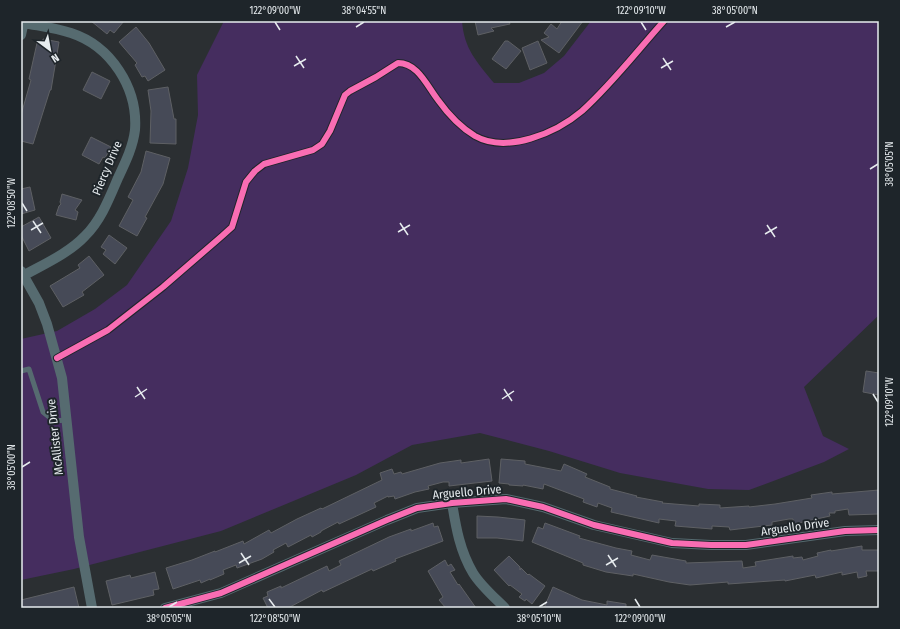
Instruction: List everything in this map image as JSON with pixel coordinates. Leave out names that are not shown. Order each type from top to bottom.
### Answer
[{"type":"street","points":[[21,35],[24,22]]},
{"type":"street","name":"Piercy Drive","points":[[22,274],[67,250],[85,237],[101,216],[130,153],[135,130],[135,110],[130,92],[118,68],[106,54],[84,38],[71,32],[24,22]]},
{"type":"street","name":"McAllister Drive","points":[[22,274],[39,303],[47,324],[62,378],[79,537],[92,608]]},
{"type":"street","name":"Arguello Drive","points":[[165,608],[198,604],[417,508],[452,503],[506,499],[543,507],[594,526],[672,543],[711,545],[746,544],[779,541],[812,534],[879,530]]},
{"type":"street","points":[[452,503],[456,532],[462,551],[474,574],[504,608]]},
{"type":"lane","points":[[21,371],[28,369],[43,412],[54,421],[66,420]]},
{"type":"shaded area","points":[[224,21],[462,21],[465,40],[472,55],[494,83],[519,83],[544,73],[564,56],[591,21],[879,21],[879,315],[804,387],[823,436],[849,449],[824,462],[749,490],[708,489],[620,473],[549,451],[480,433],[412,445],[356,475],[221,531],[74,569],[21,580],[21,339],[57,331],[95,309],[127,285],[171,221],[188,168],[198,115],[197,75]]},
{"type":"building","points":[[91,21],[124,21],[114,33],[110,30],[107,34]]},
{"type":"building","points":[[475,21],[509,21],[510,24],[491,28],[494,31],[478,35]]},
{"type":"building","points":[[562,21],[583,21],[559,53],[541,40],[549,37],[544,33],[551,24],[557,29]]},
{"type":"building","points":[[136,27],[149,43],[165,70],[148,81],[145,76],[142,77],[135,65],[137,63],[119,42]]},
{"type":"building","points":[[43,39],[59,42],[51,90],[33,144],[21,141],[21,115],[31,80],[29,79],[37,43],[42,44]]},
{"type":"building","points":[[505,41],[508,41],[521,51],[506,69],[492,59]]},
{"type":"building","points":[[538,41],[547,63],[530,70],[522,48]]},
{"type":"building","points":[[92,72],[110,81],[101,99],[83,90]]},
{"type":"building","points":[[168,87],[174,119],[176,119],[176,144],[150,143],[151,111],[148,90]]},
{"type":"building","points":[[91,137],[111,147],[105,158],[103,157],[99,164],[82,155]]},
{"type":"building","points":[[146,151],[170,158],[163,184],[145,217],[147,218],[137,236],[119,226],[133,200],[128,197],[141,172]]},
{"type":"building","points":[[30,187],[35,210],[21,214],[21,189]]},
{"type":"building","points":[[62,194],[82,200],[75,210],[78,212],[76,220],[56,215],[61,204]]},
{"type":"building","points":[[39,217],[51,238],[29,251],[21,235],[21,227]]},
{"type":"building","points":[[109,235],[127,248],[115,264],[103,254],[106,250],[101,247]]},
{"type":"building","points":[[89,256],[104,275],[82,292],[84,295],[63,307],[50,286],[80,268],[78,265]]},
{"type":"building","points":[[866,371],[879,373],[879,395],[863,392]]},
{"type":"building","points":[[489,459],[492,481],[449,486],[449,482],[443,482],[428,486],[429,489],[395,499],[394,496],[388,496],[374,503],[376,507],[339,524],[338,522],[312,537],[311,535],[288,547],[286,543],[273,550],[274,552],[262,559],[237,568],[236,565],[223,570],[224,574],[210,580],[201,583],[200,580],[173,589],[166,568],[243,541],[244,544],[269,530],[271,533],[297,519],[321,508],[322,509],[382,480],[380,473],[392,469],[394,474],[401,472],[402,474],[440,463],[461,460],[461,463]]},
{"type":"building","points":[[501,459],[525,461],[525,464],[561,471],[564,464],[587,474],[585,477],[610,487],[610,489],[637,496],[636,497],[663,502],[662,503],[699,506],[699,504],[720,505],[720,508],[775,504],[812,498],[811,495],[832,492],[832,494],[879,490],[879,514],[849,515],[848,509],[835,511],[835,513],[829,513],[830,516],[794,524],[793,519],[789,519],[772,522],[772,525],[730,530],[729,527],[712,526],[712,529],[675,526],[676,521],[659,519],[659,523],[611,512],[612,508],[598,503],[597,507],[583,502],[584,499],[544,484],[543,489],[523,485],[499,483]]},
{"type":"building","points":[[477,516],[525,520],[523,541],[497,538],[477,538]]},
{"type":"building","points":[[433,523],[434,527],[438,526],[443,541],[395,559],[396,561],[373,571],[372,569],[323,592],[322,590],[288,608],[268,608],[263,598],[268,596],[267,592],[281,586],[281,588],[327,566],[329,571],[341,565],[339,561],[389,537]]},
{"type":"building","points":[[545,523],[580,536],[579,538],[632,551],[631,555],[650,560],[652,555],[686,561],[686,563],[742,561],[743,568],[756,566],[755,562],[793,556],[793,558],[802,557],[803,560],[818,556],[817,553],[862,546],[862,550],[879,550],[879,571],[866,571],[867,576],[858,578],[857,572],[842,575],[842,572],[816,578],[815,575],[785,581],[728,584],[728,582],[690,585],[669,582],[633,574],[633,576],[606,572],[583,565],[583,563],[532,542],[538,527],[543,529]]},
{"type":"building","points":[[509,556],[520,567],[520,570],[521,568],[528,575],[529,574],[545,586],[532,604],[526,599],[525,601],[519,597],[522,594],[510,585],[509,586],[494,570]]},
{"type":"building","points":[[445,560],[448,566],[451,564],[455,570],[450,572],[476,608],[446,608],[439,600],[443,597],[428,571]]},
{"type":"building","points":[[155,572],[159,589],[153,590],[154,595],[112,605],[106,581],[130,575],[131,578]]},
{"type":"building","points":[[74,587],[79,608],[21,608],[21,600]]},
{"type":"building","points":[[553,587],[582,600],[607,605],[607,601],[626,604],[626,608],[544,608]]},
{"type":"cycle path","points":[[57,358],[108,330],[163,287],[222,236],[232,227],[246,182],[255,171],[264,164],[313,150],[322,144],[330,131],[345,95],[398,63],[405,64],[417,71],[446,110],[459,124],[475,136],[488,141],[502,143],[516,142],[559,127],[582,111],[614,79],[664,21]]},
{"type":"cycle path","points":[[165,608],[221,593],[417,508],[452,503],[506,499],[543,507],[594,525],[672,543],[746,545],[845,531],[879,530]]}]
